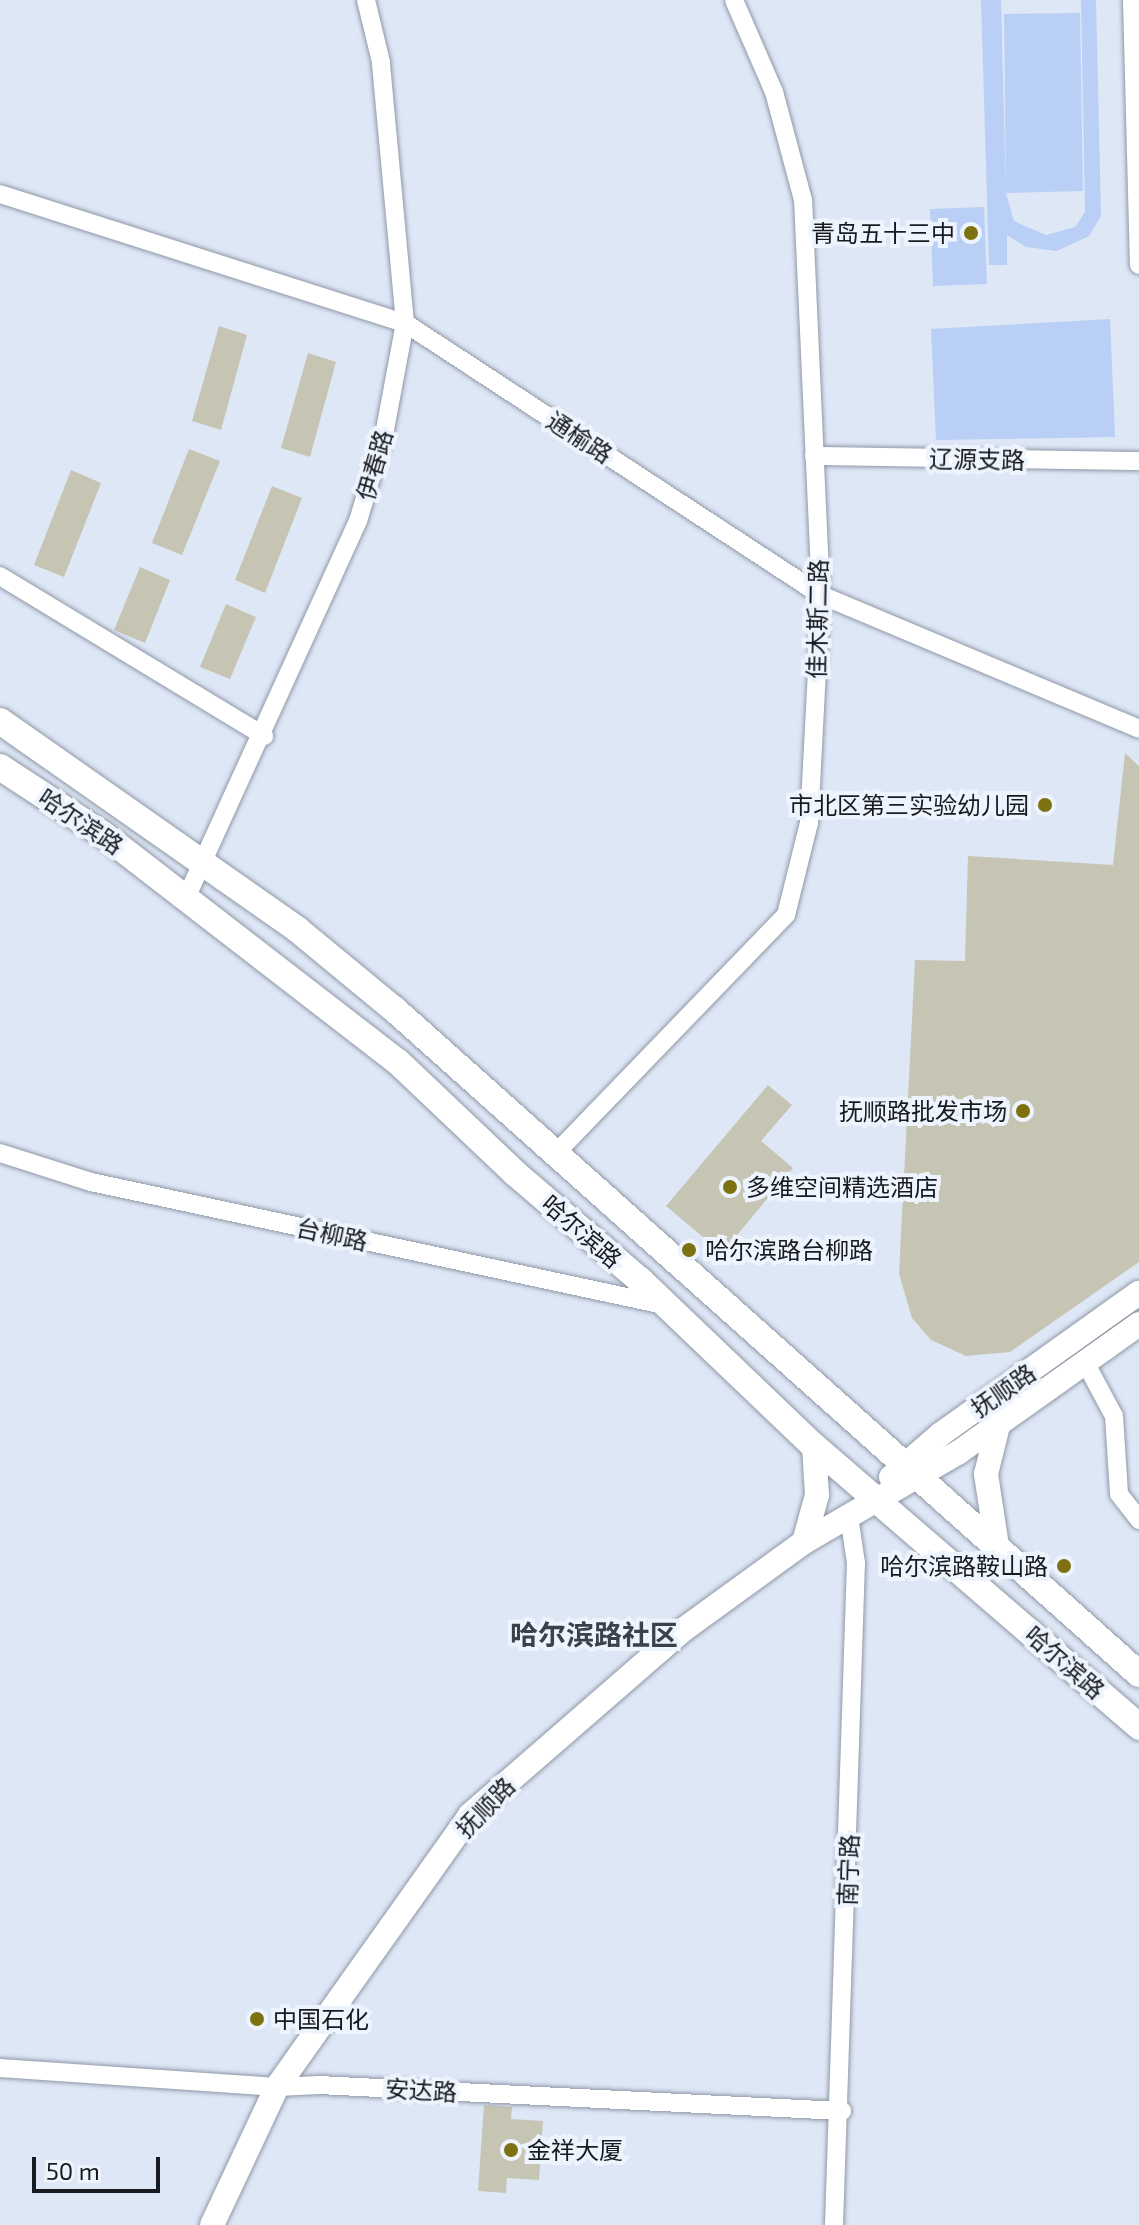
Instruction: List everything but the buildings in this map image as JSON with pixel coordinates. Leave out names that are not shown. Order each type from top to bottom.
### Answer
[{"type":"highway","name":"哈尔滨路","points":[[0,721],[203,862],[383,1000],[1139,1674]]},
{"type":"highway","name":"哈尔滨路","points":[[0,767],[187,896],[398,1062],[667,1306],[814,1446],[876,1496],[1139,1727]]},
{"type":"main road","name":"抚顺路","points":[[212,2225],[277,2087],[470,1815],[683,1630],[804,1542],[849,1516],[1139,1293]]},
{"type":"main road","name":"抚顺路","points":[[911,1470],[999,1422],[1139,1324]]},
{"type":"main road","points":[[997,1546],[986,1474],[999,1422]]},
{"type":"main road","points":[[804,1542],[817,1495],[814,1446]]},
{"type":"street","name":"伊春路","points":[[187,896],[264,736],[358,521],[384,435],[405,323],[381,62],[366,0]]},
{"type":"street","name":"佳木斯二路","points":[[555,1154],[786,915],[809,823],[821,595],[803,200],[774,92],[734,0]]},
{"type":"street","points":[[1132,0],[1139,265]]},
{"type":"street","name":"通榆路","points":[[0,194],[405,323],[821,595],[1139,729]]},
{"type":"street","name":"辽源支路","points":[[814,456],[1139,461]]},
{"type":"street","points":[[0,576],[264,736]]},
{"type":"street","name":"台柳路","points":[[0,1153],[91,1182],[667,1306]]},
{"type":"street","points":[[1085,1362],[1114,1416],[1119,1494],[1139,1520]]},
{"type":"street","name":"南宁路","points":[[834,2225],[842,2111],[856,1563],[849,1516]]},
{"type":"street","name":"安达路","points":[[0,2068],[277,2087],[319,2085],[842,2111]]},
{"type":"shaded area","points":[[981,0],[1001,0],[1006,192],[1004,14],[1080,13],[1083,191],[1006,193],[1014,221],[1046,235],[1075,227],[1085,212],[1081,0],[1096,0],[1101,216],[1089,236],[1057,251],[1026,247],[1007,235],[1007,265],[989,265]]},
{"type":"shaded area","points":[[984,207],[987,284],[933,286],[930,209]]},
{"type":"shaded area","points":[[1110,319],[1115,437],[936,440],[931,329]]},
{"type":"place","name":"青岛五十三中","points":[[971,233]]},
{"type":"place","name":"市北区第三实验幼儿园","points":[[1045,805]]},
{"type":"place","name":"抚顺路批发市场","points":[[1023,1111]]},
{"type":"place","name":"多维空间精选酒店","points":[[730,1187]]},
{"type":"place","name":"哈尔滨路台柳路","points":[[689,1250]]},
{"type":"place","name":"哈尔滨路鞍山路","points":[[1064,1566]]},
{"type":"place","name":"中国石化","points":[[257,2019]]},
{"type":"place","name":"金祥大厦","points":[[511,2150]]},
{"type":"district","name":"哈尔滨路社区","points":[[594,1634]]}]
